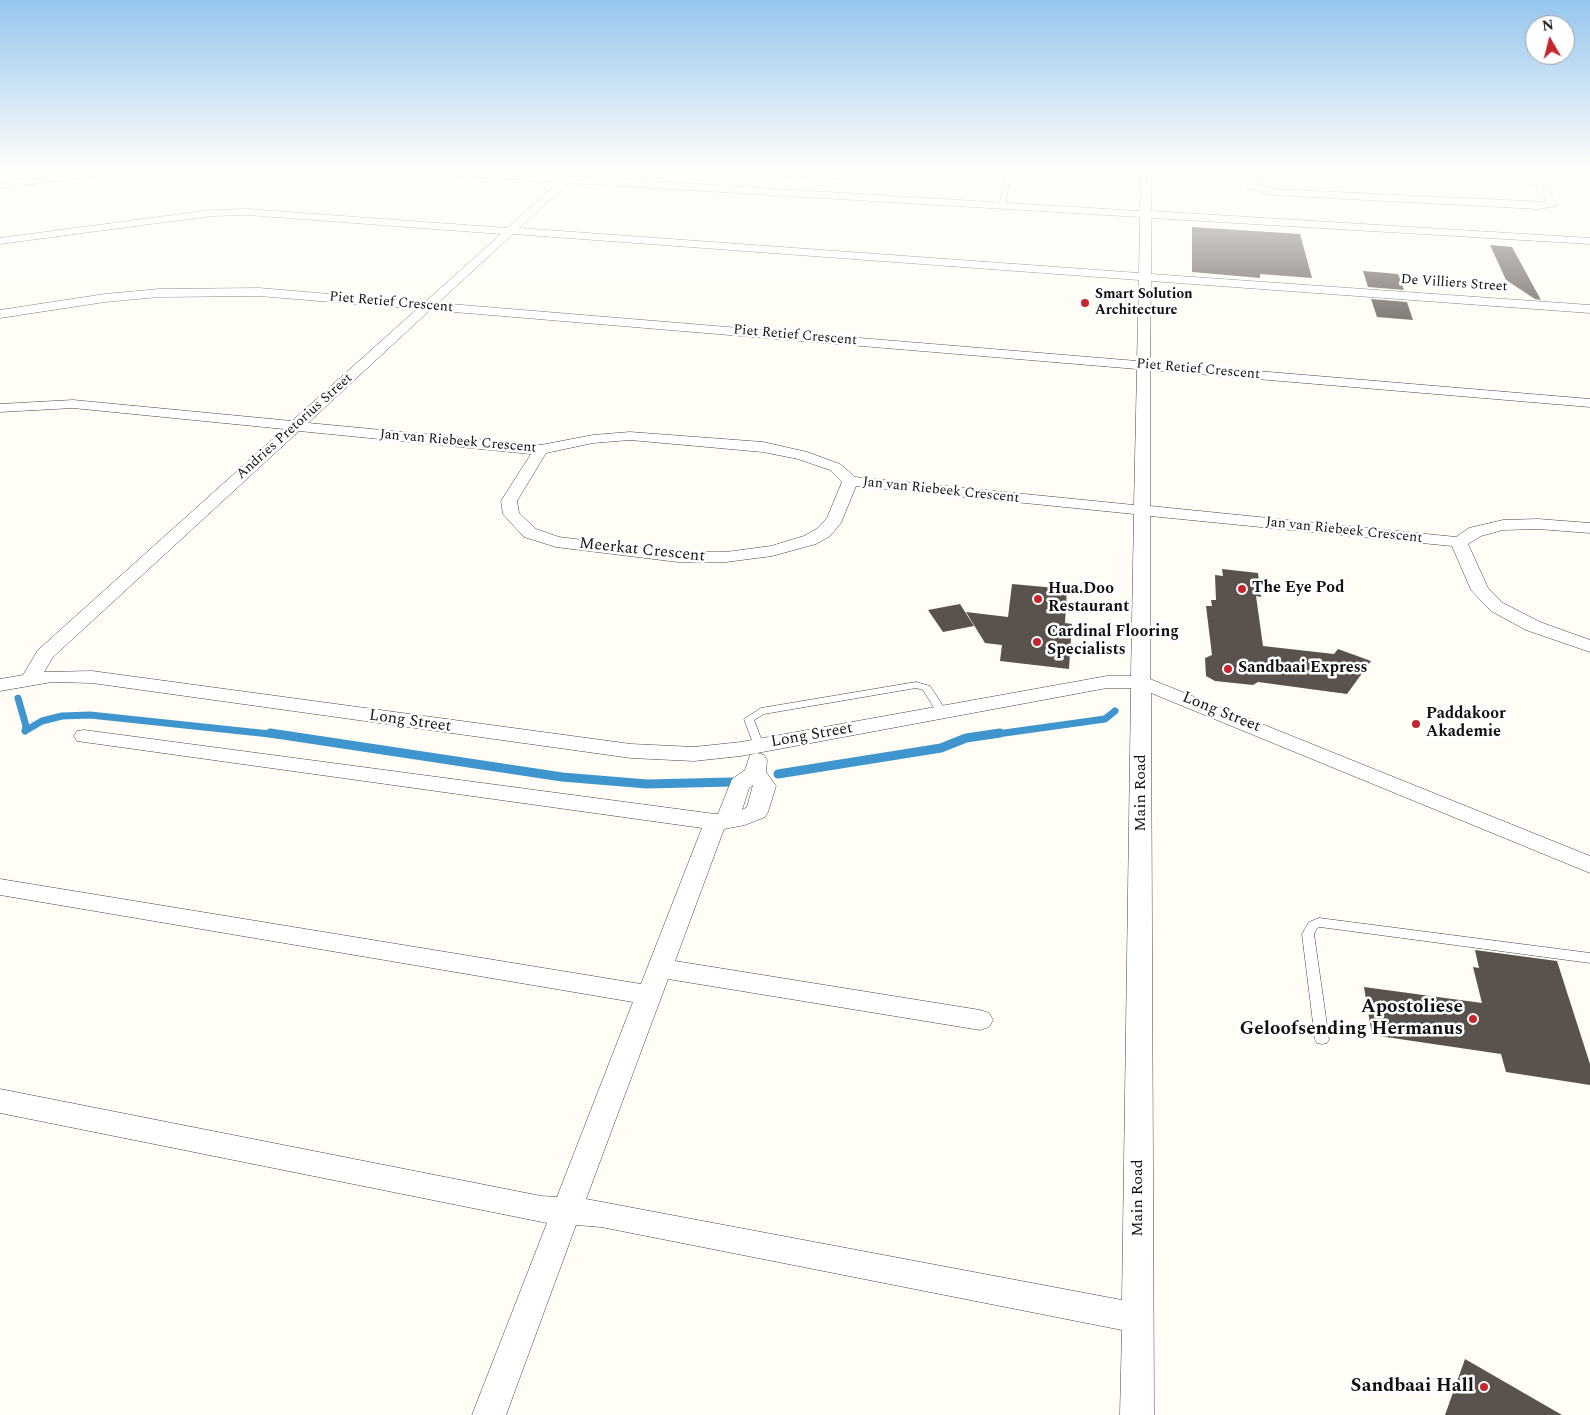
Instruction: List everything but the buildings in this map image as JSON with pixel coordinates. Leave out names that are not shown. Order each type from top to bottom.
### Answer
[{"type":"street","name":"De Villiers Street","points":[[0,241],[31,237]]},
{"type":"street","name":"Andries Pretorius Street","points":[[30,679],[45,654],[503,237]]},
{"type":"street","name":"De Villiers Street","points":[[580,237],[1590,309]]},
{"type":"street","name":"Main Road","points":[[1137,1415],[1142,723],[1140,682],[1146,237]]},
{"type":"street","points":[[1522,237],[1590,241]]},
{"type":"street","name":"Piet Retief Crescent","points":[[0,314],[132,295],[210,291],[259,292],[1590,403]]},
{"type":"street","name":"Jan van Riebeek Crescent","points":[[0,408],[73,404],[541,450],[593,439],[630,436],[763,447],[802,455],[835,467],[850,481],[1458,542]]},
{"type":"street","points":[[0,423],[26,406]]},
{"type":"street","name":"Meerkat Crescent","points":[[541,450],[509,501],[511,514],[520,526],[530,533],[556,542],[678,557],[726,557],[787,548],[810,540],[824,532],[835,520],[850,481]]},
{"type":"street","points":[[1590,528],[1538,524],[1503,525],[1475,532],[1458,542],[1480,590],[1497,607],[1532,626],[1590,646]]},
{"type":"street","name":"Long Street","points":[[0,685],[30,679],[72,675],[647,752],[694,754],[759,746],[1106,682],[1140,682],[1590,866]]},
{"type":"street","points":[[84,736],[721,822],[747,818],[757,812],[765,786],[755,773],[759,746]]},
{"type":"street","points":[[489,1415],[649,995],[721,822]]},
{"type":"street","points":[[0,887],[649,995]]},
{"type":"street","points":[[660,968],[980,1020]]},
{"type":"street","points":[[0,1101],[541,1209],[601,1214],[1138,1318]]},
{"type":"lane","points":[[759,746],[749,719],[761,711],[916,685],[927,688],[942,712]]},
{"type":"lane","points":[[1322,1039],[1308,934],[1313,924],[1319,922],[1590,958]]},
{"type":"waterway","points":[[18,698],[26,726],[25,731],[42,721],[62,716],[90,715],[279,735]]},
{"type":"waterway","points":[[990,735],[1105,719],[1115,711]]},
{"type":"waterway","points":[[270,733],[562,777],[647,784],[732,782]]},
{"type":"waterway","points":[[778,774],[941,748],[966,738],[1000,733]]},
{"type":"place","name":"Smart Solution Architecture","points":[[1085,303]]},
{"type":"place","name":"The Eye Pod","points":[[1242,589]]},
{"type":"place","name":"Hua.Doo Restaurant","points":[[1038,599]]},
{"type":"place","name":"Cardinal Flooring Specialists","points":[[1037,642]]},
{"type":"place","name":"Sandbaai Express","points":[[1228,669]]},
{"type":"place","name":"Paddakoor Akademie","points":[[1416,724]]},
{"type":"place","name":"Apostoliese Geloofsending Hermanus","points":[[1473,1019]]},
{"type":"place","name":"Sandbaai Hall","points":[[1484,1387]]}]
